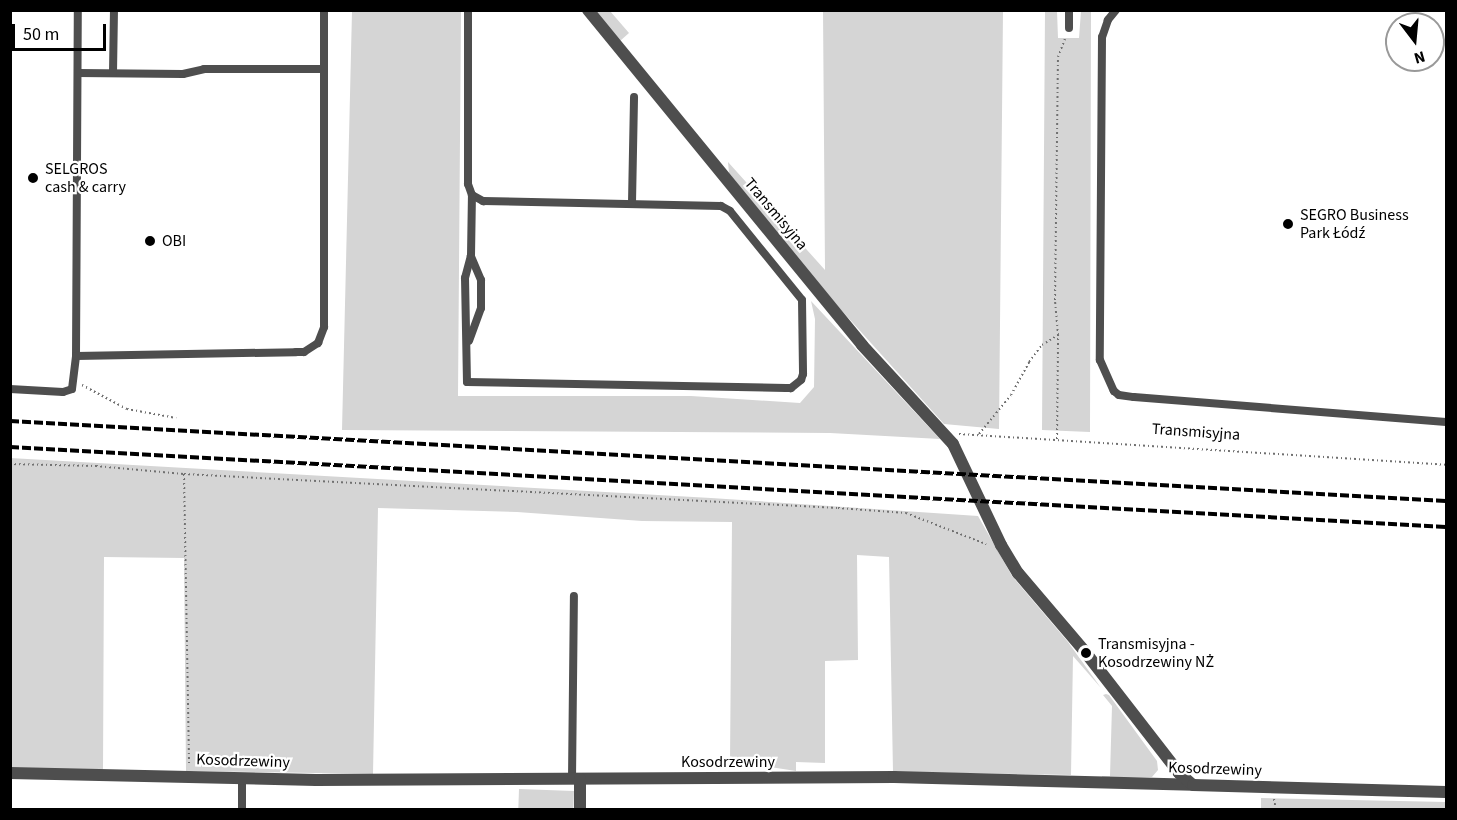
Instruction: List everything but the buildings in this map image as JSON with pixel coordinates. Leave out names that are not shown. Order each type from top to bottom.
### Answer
[{"type":"street","name":"Transmisyjna","points":[[588,10],[862,345],[944,434],[964,464],[1001,545],[1018,573],[1086,653],[1168,761],[1193,785]]},
{"type":"street","name":"Kosodrzewiny","points":[[10,773],[576,779],[894,777],[1446,792]]},
{"type":"street","points":[[576,779],[580,810]]},
{"type":"lane","points":[[10,389],[63,392],[72,389],[75,381],[78,10]]},
{"type":"lane","points":[[113,73],[114,10]]},
{"type":"lane","points":[[76,356],[304,352],[318,343],[324,327],[324,10]]},
{"type":"lane","points":[[468,10],[470,20],[468,184],[472,195],[471,256],[465,278],[467,382],[786,388],[797,384],[803,374],[802,300],[730,211],[711,204],[483,201],[472,195]]},
{"type":"lane","points":[[470,20],[474,10]]},
{"type":"lane","points":[[1069,10],[1069,28]]},
{"type":"lane","points":[[1116,10],[1108,20],[1102,38],[1100,348],[1100,360],[1114,391],[1119,395],[1134,397],[1446,422]]},
{"type":"lane","points":[[78,73],[183,74],[204,69],[324,69]]},
{"type":"lane","points":[[632,203],[634,97]]},
{"type":"lane","points":[[468,343],[481,308],[481,280],[471,256]]},
{"type":"lane","points":[[574,596],[576,779]]},
{"type":"lane","points":[[242,777],[242,810]]},
{"type":"path","points":[[1056,439],[1058,57],[1069,28]]},
{"type":"path","points":[[979,434],[1011,395],[1029,362],[1042,345],[1058,335]]},
{"type":"path","points":[[75,381],[127,409],[176,418]]},
{"type":"path","name":"Transmisyjna","points":[[944,434],[979,434],[1446,465]]},
{"type":"path","points":[[10,464],[96,466],[184,474],[906,513],[978,543],[1001,545]]},
{"type":"path","points":[[184,474],[189,776]]},
{"type":"shaded area","points":[[461,10],[458,396],[691,396],[800,403],[814,387],[815,319],[811,301],[940,439],[830,433],[342,430],[352,11]]},
{"type":"shaded area","points":[[595,11],[610,11],[629,33],[620,41]]},
{"type":"shaded area","points":[[823,11],[1003,11],[999,429],[944,424],[825,292],[729,173],[728,162],[825,270]]},
{"type":"shaded area","points":[[1045,11],[1057,11],[1058,38],[1079,38],[1081,11],[1091,11],[1090,432],[1042,430]]},
{"type":"shaded area","points":[[10,458],[711,498],[978,516],[1012,576],[1068,642],[1101,688],[1073,656],[1071,775],[893,772],[889,557],[857,555],[858,660],[825,661],[825,763],[796,762],[796,771],[730,761],[732,522],[642,521],[517,512],[378,508],[373,774],[186,771],[184,558],[104,557],[103,771],[11,770]]},
{"type":"shaded area","points":[[1106,694],[1157,761],[1158,770],[1152,777],[1102,778],[1102,776],[1110,776],[1112,706],[1103,695]]},
{"type":"shaded area","points":[[519,789],[574,791],[573,810],[518,809]]},
{"type":"shaded area","points":[[1261,798],[1446,802],[1446,809],[1261,809]]},
{"type":"railway","points":[[10,421],[1446,501]]},
{"type":"railway","points":[[10,447],[1446,527]]},
{"type":"place","name":"SELGROS cash & carry","points":[[33,178]]},
{"type":"place","name":"SEGRO Business Park Łódź","points":[[1288,224]]},
{"type":"place","name":"OBI","points":[[150,241]]},
{"type":"place","name":"Transmisyjna - Kosodrzewiny NŻ","points":[[1086,653]]}]
